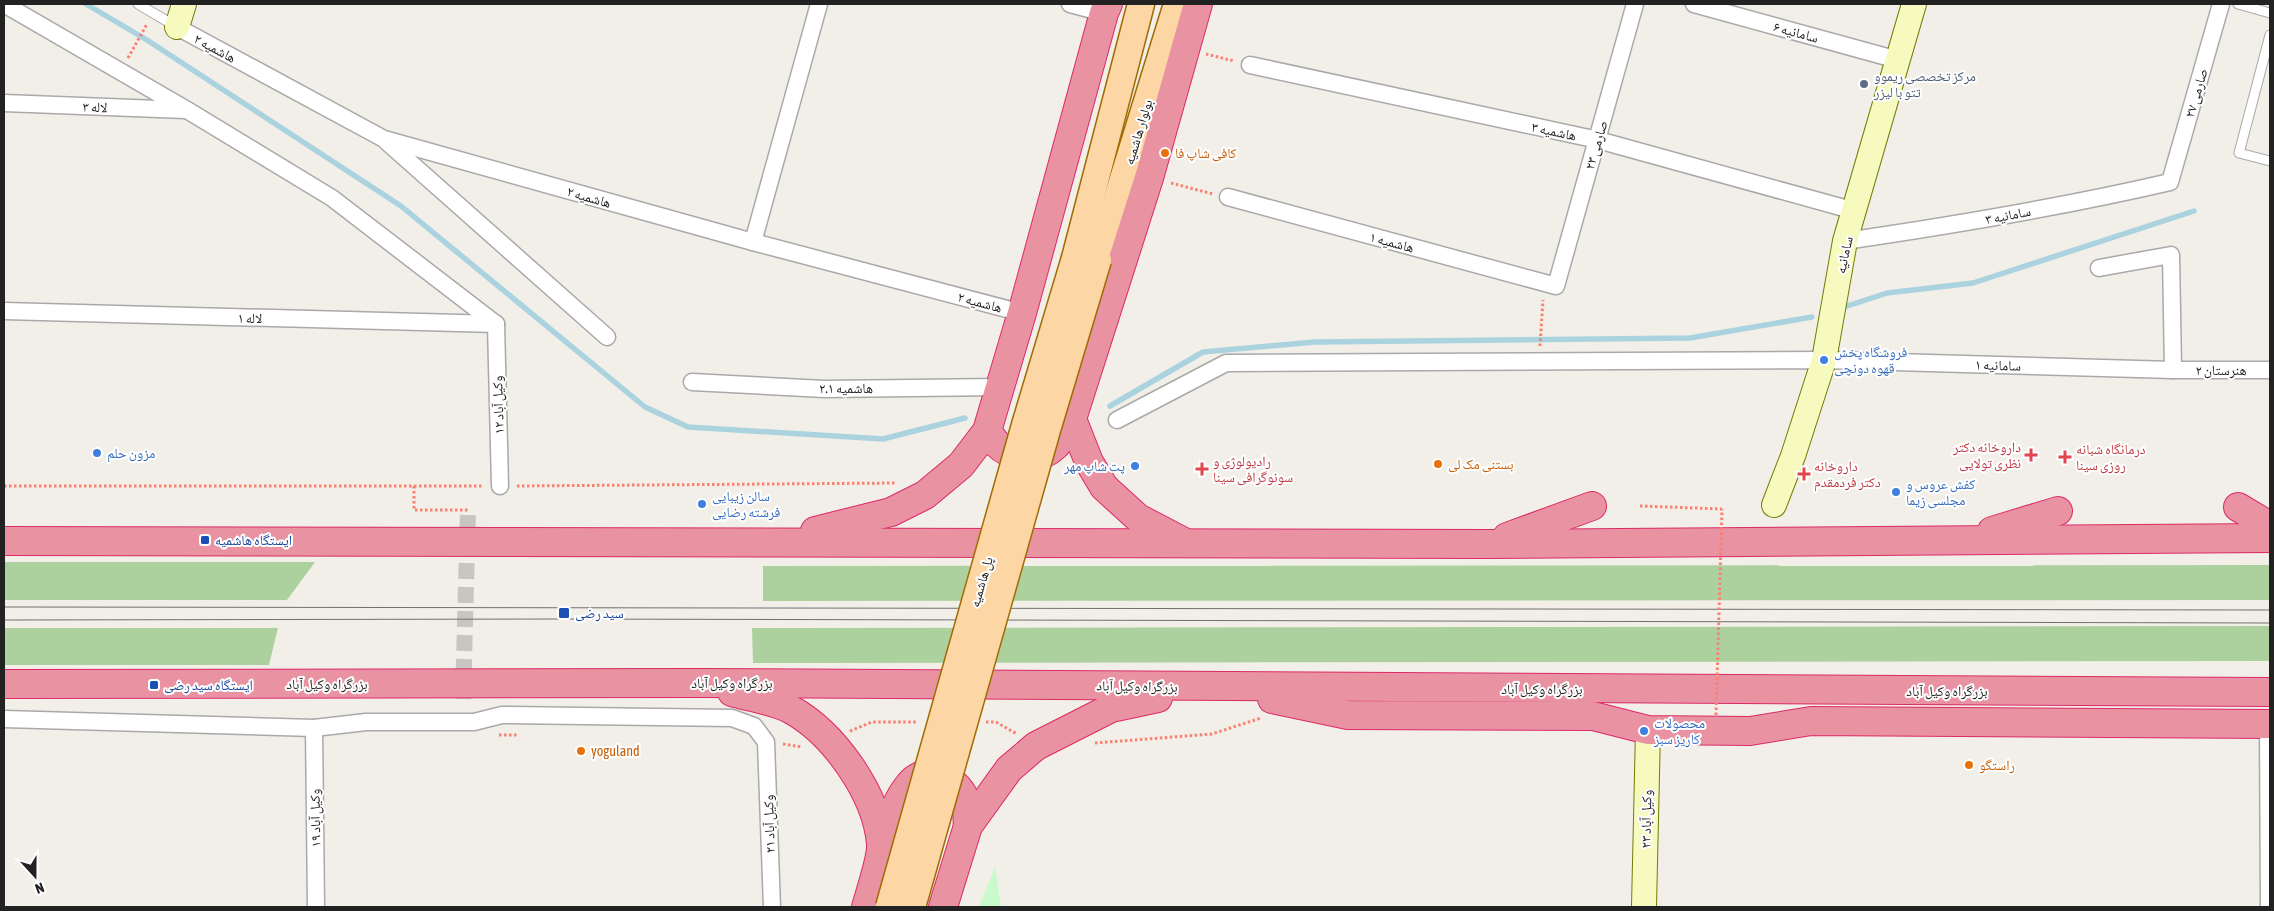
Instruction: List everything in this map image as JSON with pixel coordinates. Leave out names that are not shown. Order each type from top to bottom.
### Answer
[{"type":"highway","points":[[987,431],[996,444],[1010,453],[1026,456],[1042,454],[1056,446],[1072,419],[1149,178],[1198,4]]},
{"type":"highway","points":[[773,541],[891,512],[925,495],[961,465],[987,431],[1022,313],[1106,8]]},
{"type":"highway","points":[[1072,419],[1089,462],[1104,487],[1138,518],[1186,543]]},
{"type":"highway","points":[[1488,544],[1592,506]]},
{"type":"highway","points":[[2238,507],[2270,526]]},
{"type":"highway","points":[[1965,540],[2058,510]]},
{"type":"highway","points":[[4,541],[773,541],[1488,544],[2270,538]]},
{"type":"highway","points":[[699,683],[789,709],[818,731],[845,760],[870,800],[881,846]]},
{"type":"highway","name":"بزرگراه وکیل آباد","points":[[4,684],[699,683],[2270,692]]},
{"type":"highway","points":[[943,907],[968,826],[1009,769],[1036,746],[1111,708],[1210,687],[1348,714],[1593,716],[1648,730],[1750,731],[1810,721],[2269,724]]},
{"type":"highway","points":[[866,907],[881,846],[895,809],[910,784],[927,774],[942,775],[958,786],[966,801],[968,826]]},
{"type":"main road","name":"بولوار هاشمیه","points":[[1087,259],[1141,4]]},
{"type":"main road","name":"بولوار هاشمیه","points":[[1087,259],[1177,4]]},
{"type":"main road","name":"پل هاشمیه","points":[[889,907],[1025,425],[1087,259]]},
{"type":"main road","name":"پل هاشمیه","points":[[912,907],[1044,439],[1087,259]]},
{"type":"street","points":[[4,4],[187,110],[332,198],[496,324]]},
{"type":"street","points":[[177,27],[184,4]]},
{"type":"street","points":[[753,242],[818,4]]},
{"type":"street","points":[[1070,4],[1106,8]]},
{"type":"street","name":"صارمی ۲۳","points":[[1550,284],[1598,140],[1635,4]]},
{"type":"street","name":"سامانیه ۶","points":[[1694,4],[1898,60]]},
{"type":"street","name":"سامانیه","points":[[1774,505],[1793,456],[1824,360],[1845,242],[1914,4]]},
{"type":"street","name":"صارمی ۲۷","points":[[2170,182],[2221,4]]},
{"type":"street","name":"هاشمیه ۲","points":[[177,27],[384,139],[753,242],[1022,313]]},
{"type":"street","name":"هاشمیه ۳","points":[[1250,65],[1598,140],[1855,210]]},
{"type":"street","name":"لاله ۳","points":[[4,104],[187,110]]},
{"type":"street","points":[[384,139],[607,337]]},
{"type":"street","name":"سامانیه ۳","points":[[1845,242],[1974,222],[2100,198],[2170,182]]},
{"type":"street","name":"هاشمیه ۱","points":[[1228,197],[1550,284]]},
{"type":"street","points":[[2099,268],[2171,255],[2173,370]]},
{"type":"street","name":"لاله ۱","points":[[4,311],[496,324]]},
{"type":"street","name":"۱۲ وکیل آباد","points":[[496,324],[500,486]]},
{"type":"street","name":"سامانیه ۱","points":[[1117,420],[1226,364],[1824,360],[2173,370]]},
{"type":"street","name":"هنرستان ۲","points":[[2173,370],[2270,370]]},
{"type":"street","name":"هاشمیه ۲.۱","points":[[692,382],[824,389],[1001,387]]},
{"type":"street","points":[[4,719],[314,728],[366,722],[474,722],[502,715],[732,718],[754,726],[766,742]]},
{"type":"street","points":[[2269,724],[2269,907]]},
{"type":"street","name":"۱۹ وکیل آباد","points":[[314,728],[316,907]]},
{"type":"street","name":"۲۳ وکیل آباد","points":[[1644,907],[1648,730]]},
{"type":"street","name":"۲۱ وکیل آباد","points":[[766,742],[772,907]]},
{"type":"lane","points":[[138,4],[177,27]]},
{"type":"lane","points":[[2238,4],[2270,13]]},
{"type":"lane","points":[[2270,35],[2239,153],[2270,162]]},
{"type":"path","points":[[129,58],[146,25]]},
{"type":"path","points":[[1186,49],[1250,65]]},
{"type":"path","points":[[1149,178],[1228,197]]},
{"type":"path","points":[[1539,361],[1550,284]]},
{"type":"path","points":[[414,486],[414,510],[468,510]]},
{"type":"path","points":[[1640,506],[1722,509],[1716,715]]},
{"type":"path","points":[[1085,744],[1212,734],[1261,718],[1270,718]]},
{"type":"path","points":[[766,742],[804,747],[832,745],[845,733],[872,722],[920,722]]},
{"type":"path","points":[[977,722],[996,722],[1036,746]]},
{"type":"path","points":[[492,735],[522,735]]},
{"type":"green space","points":[[4,562],[315,562],[287,600],[4,600]]},
{"type":"green space","points":[[2270,565],[2270,600],[763,601],[763,566]]},
{"type":"green space","points":[[2270,626],[2270,661],[753,663],[752,628]]},
{"type":"green space","points":[[4,628],[278,628],[269,665],[4,665]]},
{"type":"green space","points":[[995,867],[1001,907],[979,907]]},
{"type":"waterway","points":[[86,4],[147,40],[401,206],[645,407],[688,427],[883,439],[965,418]]},
{"type":"waterway","points":[[1838,309],[1887,293],[1973,283],[2194,211]]},
{"type":"waterway","points":[[1110,406],[1203,352],[1315,342],[1690,338],[1812,317]]},
{"type":"tunnel","points":[[463,699],[468,510]]},
{"type":"tram line","points":[[4,607],[2270,610]]},
{"type":"tram line","points":[[4,620],[564,619],[2270,623]]},
{"type":"place","name":"مرکز تخصصی ریموو تتو با لیزر","points":[[1864,84]]},
{"type":"place","name":"کافی شاپ فا","points":[[1165,153]]},
{"type":"place","name":"فروشگاه پخش قهوه دونچی","points":[[1824,360]]},
{"type":"place","name":"مزون حلم","points":[[97,453]]},
{"type":"place","name":"داروخانه دکتر نظری تولایی","points":[[2031,455]]},
{"type":"place","name":"درمانگاه شبانه روزی سینا","points":[[2065,457]]},
{"type":"place","name":"بستنی مک لی","points":[[1438,464]]},
{"type":"place","name":"پت شاپ مهر","points":[[1135,466]]},
{"type":"place","name":"رادیولوژی و سونوگرافی سینا","points":[[1202,469]]},
{"type":"place","name":"داروخانه دكتر فردمقدم","points":[[1804,474]]},
{"type":"place","name":"کفش عروس و مجلسی زیما","points":[[1896,492]]},
{"type":"place","name":"سالن زیبایی فرشته رضایی","points":[[702,504]]},
{"type":"place","name":"ایستگاه هاشمیه","points":[[205,540]]},
{"type":"place","name":"سید رضی","points":[[564,613]]},
{"type":"place","name":"ایستگاه سید رضی","points":[[154,685]]},
{"type":"place","name":"محصولات کاریز سبز","points":[[1644,731]]},
{"type":"place","name":"yoguland","points":[[581,751]]},
{"type":"place","name":"راستگو","points":[[1969,765]]}]
